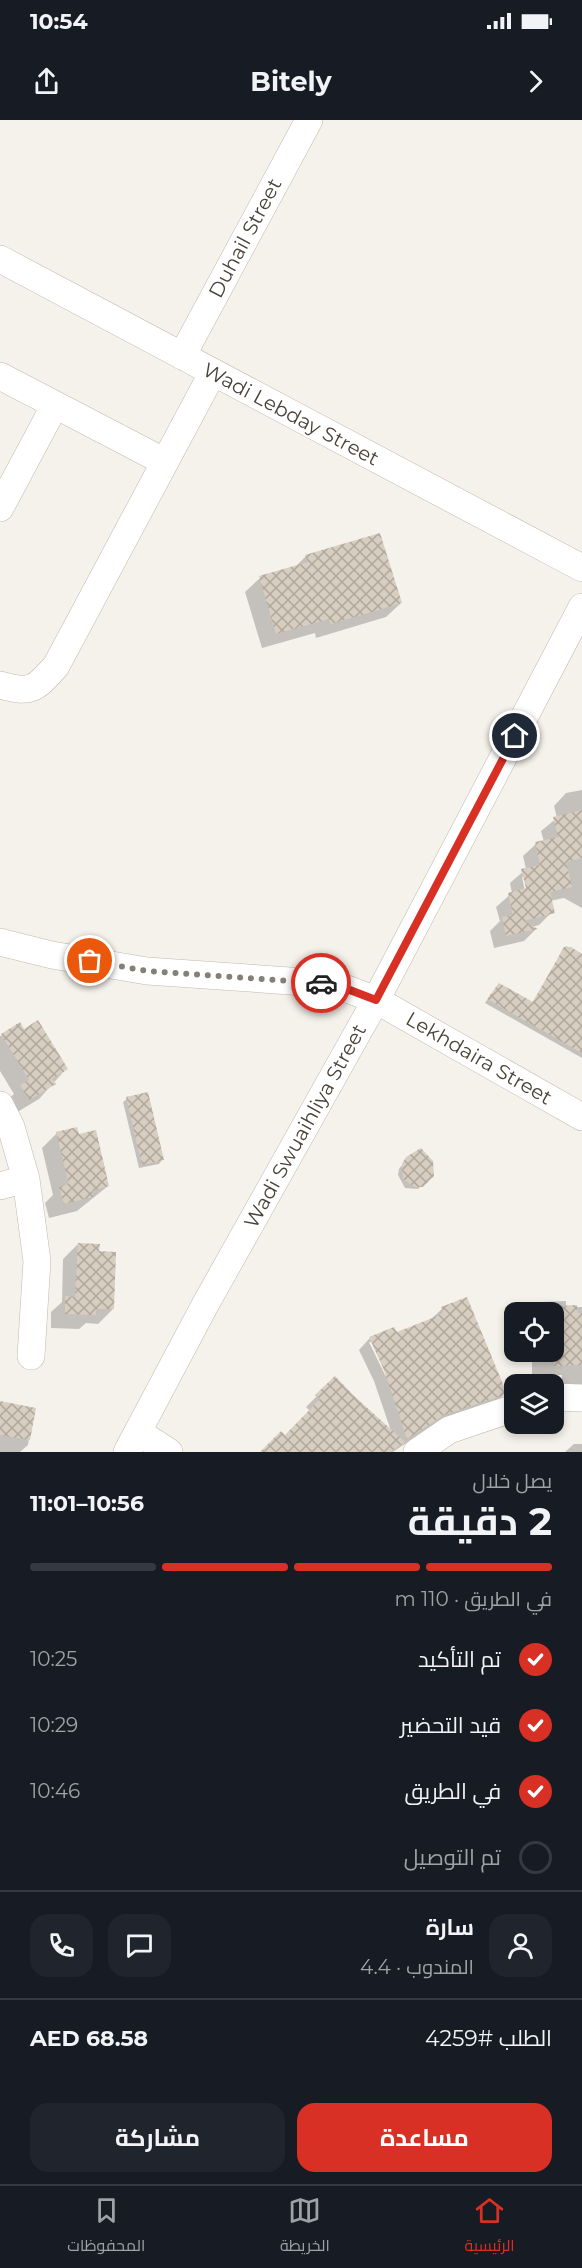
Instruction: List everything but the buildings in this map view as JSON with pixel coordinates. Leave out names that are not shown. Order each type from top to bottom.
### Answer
[{"type":"street","name":"Duhail Street","points":[[182,356],[307,121]]},
{"type":"street","name":"Wadi Lebday Street","points":[[0,259],[582,568]]},
{"type":"street","points":[[0,685],[19,691],[36,689],[56,666],[213,372]]},
{"type":"street","points":[[0,376],[165,462]]},
{"type":"street","points":[[0,508],[55,405]]},
{"type":"street","name":"Wadi Swuaihliya Street","points":[[133,1442],[376,1000],[582,607]]},
{"type":"street","name":"Lekhdaira Street","points":[[0,942],[52,955],[147,971],[334,984],[376,1000],[582,1117]]},
{"type":"street","points":[[0,1105],[11,1127],[27,1179],[37,1262],[31,1356]]},
{"type":"street","points":[[0,1186],[27,1179]]},
{"type":"street","points":[[564,1397],[582,1398]]},
{"type":"street","points":[[417,1452],[449,1430],[504,1411]]},
{"type":"street","points":[[133,1442],[169,1452]]},
{"type":"way so far","points":[[90,961],[147,971],[321,983]]},
{"type":"route","points":[[321,983],[334,984],[376,1000],[515,736]]}]
